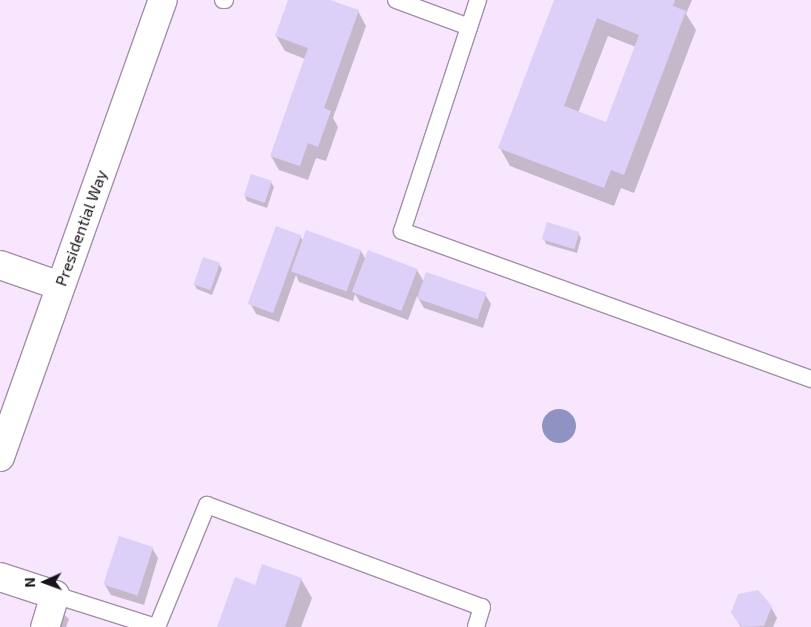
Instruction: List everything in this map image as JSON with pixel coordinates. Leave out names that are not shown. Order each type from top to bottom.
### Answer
[{"type":"main road","name":"Presidential Way","points":[[0,457],[163,0]]},
{"type":"main road","points":[[0,265],[60,286]]},
{"type":"main road","points":[[0,577],[55,595],[45,627]]},
{"type":"lane","points":[[396,0],[469,27]]},
{"type":"lane","points":[[478,0],[402,231],[811,378]]},
{"type":"lane","points":[[55,595],[156,627],[207,505],[482,607],[476,627]]},
{"type":"water","points":[[559,409],[571,414],[576,426],[571,438],[559,443],[547,438],[542,426],[547,414]]},
{"type":"building","points":[[288,0],[330,0],[359,10],[324,108],[331,111],[318,147],[308,143],[300,166],[270,156],[308,48],[275,36]]},
{"type":"building","points":[[554,0],[675,0],[673,6],[686,11],[624,175],[611,170],[604,188],[498,148]],"holes":[[[597,18],[639,35],[606,122],[564,106]]]},
{"type":"building","points":[[251,174],[272,181],[265,203],[244,196]]},
{"type":"building","points":[[547,222],[580,232],[574,249],[542,239]]},
{"type":"building","points":[[276,226],[301,235],[273,313],[248,304]]},
{"type":"building","points":[[306,230],[361,250],[346,292],[291,271]]},
{"type":"building","points":[[368,250],[417,269],[401,311],[352,292]]},
{"type":"building","points":[[203,257],[220,263],[211,290],[194,284]]},
{"type":"building","points":[[426,272],[487,293],[477,319],[417,298]]},
{"type":"building","points":[[119,536],[153,547],[137,596],[103,585]]},
{"type":"building","points":[[262,564],[302,578],[285,627],[217,627],[235,577],[255,585]]},
{"type":"building","points":[[758,590],[772,606],[764,626],[742,627],[731,613],[738,594]]}]
